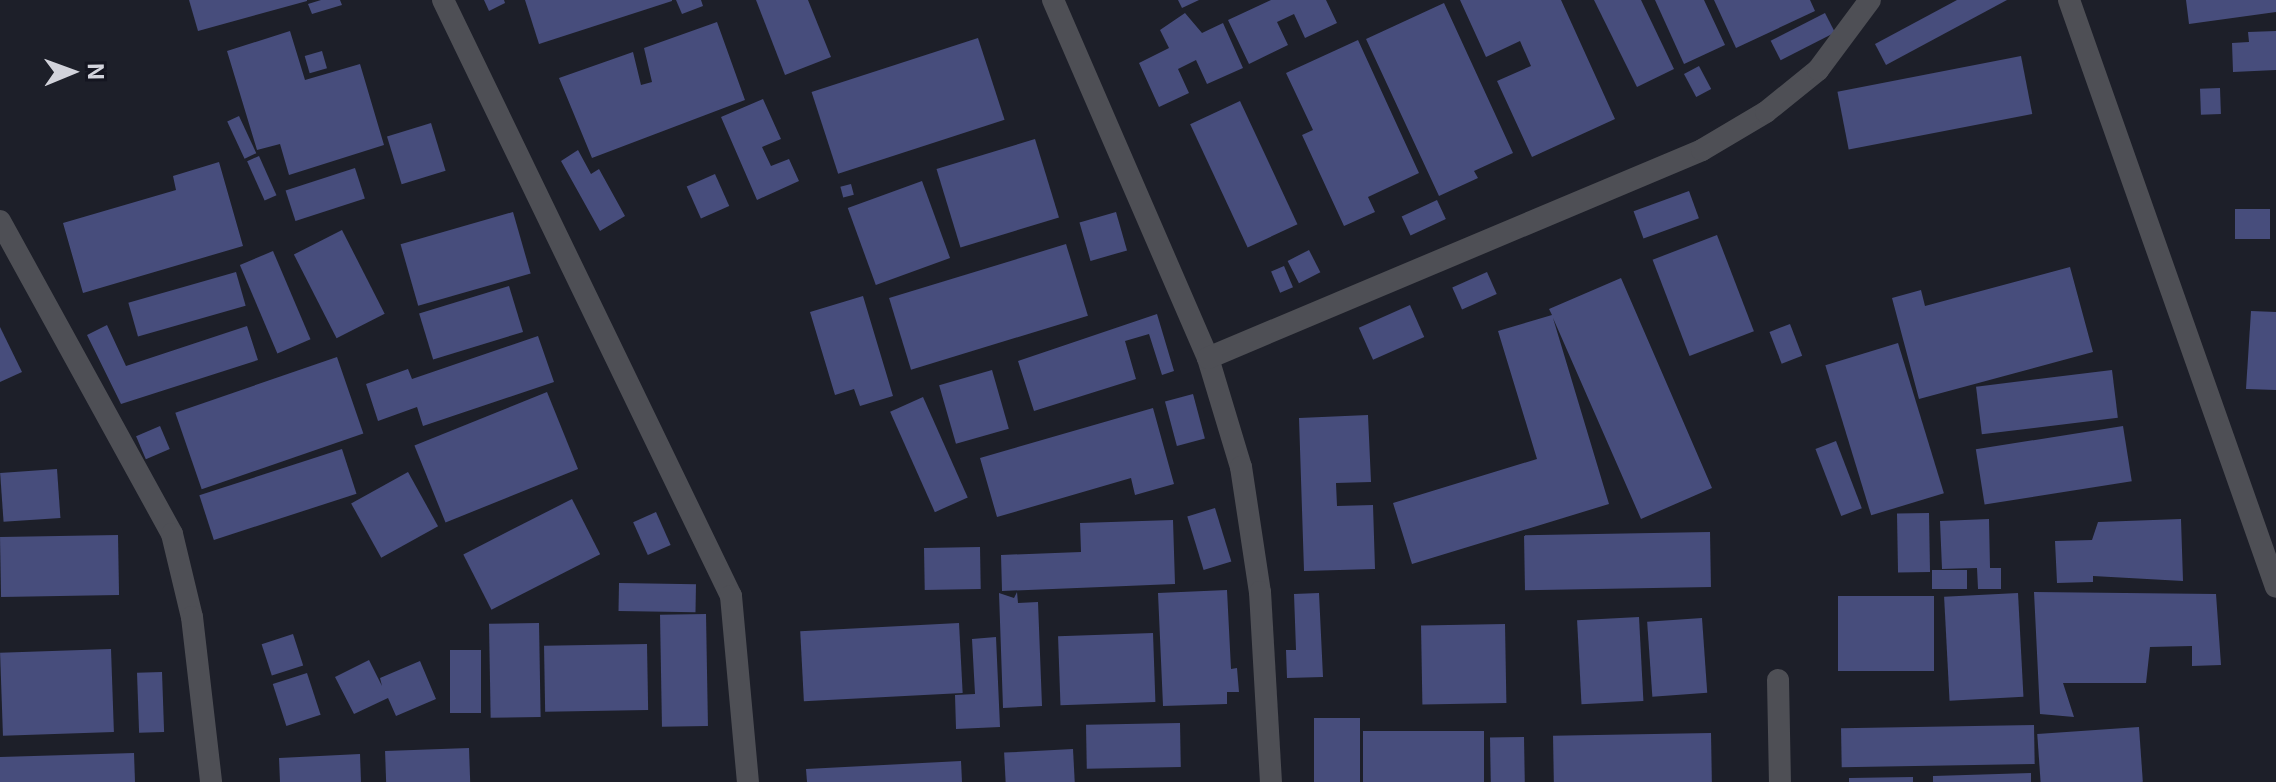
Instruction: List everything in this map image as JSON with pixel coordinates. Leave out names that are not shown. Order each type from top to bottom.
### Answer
[{"type":"street","points":[[443,0],[731,596],[748,782]]},
{"type":"street","points":[[1053,0],[1208,358],[1241,467],[1252,527],[1271,782]]},
{"type":"street","points":[[1208,358],[1702,150],[1766,112],[1818,70],[1870,0]]},
{"type":"street","points":[[2069,0],[2276,587]]},
{"type":"street","points":[[0,221],[172,534],[192,617],[211,782]]},
{"type":"street","points":[[1778,680],[1780,782]]},
{"type":"building","points":[[189,0],[307,0],[307,1],[198,31]]},
{"type":"building","points":[[340,0],[342,5],[312,14],[308,4]]},
{"type":"building","points":[[484,0],[504,0],[505,3],[489,11]]},
{"type":"building","points":[[525,0],[672,0],[672,1],[539,44]]},
{"type":"building","points":[[676,0],[701,0],[703,6],[682,14]]},
{"type":"building","points":[[756,0],[808,0],[831,57],[785,75]]},
{"type":"building","points":[[1178,0],[1199,0],[1182,8]]},
{"type":"building","points":[[1271,0],[1326,0],[1337,23],[1305,38],[1294,14],[1277,22],[1288,45],[1249,64],[1228,20]]},
{"type":"building","points":[[1460,0],[1561,0],[1615,119],[1532,157],[1497,81],[1531,66],[1520,41],[1486,57]]},
{"type":"building","points":[[1594,0],[1641,0],[1674,69],[1637,87]]},
{"type":"building","points":[[1655,0],[1704,0],[1725,45],[1684,64]]},
{"type":"building","points":[[1714,0],[1810,0],[1815,11],[1736,48]]},
{"type":"building","points":[[1957,0],[2007,0],[1886,65],[1875,44]]},
{"type":"building","points":[[2186,0],[2276,0],[2276,12],[2189,24]]},
{"type":"building","points":[[1444,3],[1513,153],[1474,171],[1478,178],[1439,196],[1366,39]]},
{"type":"building","points":[[1185,13],[1202,33],[1223,23],[1243,68],[1207,84],[1196,60],[1178,69],[1189,93],[1159,107],[1139,63],[1169,48],[1160,30]]},
{"type":"building","points":[[1825,13],[1835,33],[1781,60],[1771,41]]},
{"type":"building","points":[[717,22],[745,100],[592,158],[559,78],[633,52],[641,85],[652,82],[644,48]]},
{"type":"building","points":[[290,31],[305,80],[360,64],[384,145],[289,175],[280,144],[257,150],[227,51]]},
{"type":"building","points":[[2276,31],[2276,70],[2233,72],[2232,43],[2249,42],[2248,32]]},
{"type":"building","points":[[978,38],[1005,120],[838,174],[812,92]]},
{"type":"building","points":[[1358,40],[1419,173],[1368,197],[1375,212],[1344,226],[1302,135],[1313,130],[1286,73]]},
{"type":"building","points":[[322,51],[327,68],[310,73],[305,56]]},
{"type":"building","points":[[2021,56],[2032,114],[1849,150],[1837,92]]},
{"type":"building","points":[[1699,66],[1711,89],[1696,97],[1684,74]]},
{"type":"building","points":[[2220,88],[2221,114],[2201,115],[2200,89]]},
{"type":"building","points":[[763,99],[781,139],[762,147],[771,166],[789,159],[799,181],[757,200],[721,117]]},
{"type":"building","points":[[1240,101],[1297,224],[1248,248],[1190,124]]},
{"type":"building","points":[[239,116],[256,153],[245,159],[227,121]]},
{"type":"building","points":[[431,123],[446,171],[402,184],[387,136]]},
{"type":"building","points":[[1035,139],[1059,217],[960,248],[937,169]]},
{"type":"building","points":[[578,150],[591,174],[599,169],[625,216],[600,231],[561,161]]},
{"type":"building","points":[[259,156],[276,195],[265,201],[247,161]]},
{"type":"building","points":[[219,162],[243,246],[83,293],[63,223],[176,190],[173,176]]},
{"type":"building","points":[[355,168],[365,198],[295,221],[286,191]]},
{"type":"building","points":[[715,174],[729,206],[701,219],[687,187]]},
{"type":"building","points":[[922,181],[950,258],[876,285],[848,208]]},
{"type":"building","points":[[851,184],[854,195],[843,197],[840,187]]},
{"type":"building","points":[[1689,191],[1699,218],[1643,238],[1634,211]]},
{"type":"building","points":[[1437,200],[1446,219],[1411,236],[1402,216]]},
{"type":"building","points":[[2235,209],[2270,209],[2270,239],[2235,239]]},
{"type":"building","points":[[513,212],[531,274],[418,306],[401,244]]},
{"type":"building","points":[[1116,212],[1127,250],[1090,261],[1079,222]]},
{"type":"building","points":[[342,230],[385,314],[337,338],[294,255]]},
{"type":"building","points":[[1717,235],[1754,331],[1689,356],[1653,260]]},
{"type":"building","points":[[1066,244],[1088,316],[911,370],[889,298]]},
{"type":"building","points":[[1309,250],[1320,272],[1299,283],[1288,261]]},
{"type":"building","points":[[273,251],[311,339],[277,353],[240,265]]},
{"type":"building","points":[[1284,266],[1293,287],[1280,293],[1271,271]]},
{"type":"building","points":[[2070,267],[2093,352],[1919,399],[1892,298],[1921,290],[1925,306]]},
{"type":"building","points":[[236,272],[246,306],[138,337],[128,303]]},
{"type":"building","points":[[1487,272],[1497,294],[1462,309],[1452,287]]},
{"type":"building","points":[[1621,278],[1712,488],[1641,519],[1553,318],[1609,504],[1412,564],[1393,503],[1537,459],[1498,331],[1552,315],[1549,309]]},
{"type":"building","points":[[509,286],[523,332],[433,359],[419,313]]},
{"type":"building","points":[[863,296],[893,396],[860,406],[854,389],[835,395],[810,312]]},
{"type":"building","points":[[1410,305],[1424,337],[1373,360],[1359,328]]},
{"type":"building","points":[[2251,311],[2276,312],[2276,390],[2246,389]]},
{"type":"building","points":[[1157,314],[1174,371],[1162,375],[1149,334],[1125,341],[1136,379],[1034,411],[1018,361]]},
{"type":"building","points":[[1790,324],[1802,356],[1782,364],[1769,332]]},
{"type":"building","points":[[107,325],[126,366],[247,326],[258,360],[121,404],[87,335]]},
{"type":"building","points":[[0,327],[22,372],[0,382]]},
{"type":"building","points":[[538,336],[554,382],[423,426],[417,407],[378,421],[366,384],[408,369],[412,379]]},
{"type":"building","points":[[1898,343],[1944,493],[1871,515],[1825,365]]},
{"type":"building","points":[[337,357],[363,434],[202,489],[175,413]]},
{"type":"building","points":[[992,370],[1009,429],[956,444],[939,385]]},
{"type":"building","points":[[2112,370],[2118,418],[1982,434],[1976,387]]},
{"type":"building","points":[[547,392],[578,469],[446,523],[414,446]]},
{"type":"building","points":[[1193,394],[1205,438],[1177,446],[1165,402]]},
{"type":"building","points":[[923,397],[968,497],[935,512],[890,412]]},
{"type":"building","points":[[1153,408],[1174,484],[1135,495],[1131,478],[997,517],[980,458]]},
{"type":"building","points":[[1368,415],[1371,482],[1336,483],[1337,506],[1373,505],[1375,569],[1304,571],[1299,418]]},
{"type":"building","points":[[160,426],[170,449],[146,459],[136,436]]},
{"type":"building","points":[[2123,426],[2132,481],[1985,505],[1976,449]]},
{"type":"building","points":[[1836,441],[1862,508],[1841,516],[1815,449]]},
{"type":"building","points":[[342,449],[357,494],[214,540],[199,495]]},
{"type":"building","points":[[57,469],[60,518],[4,522],[0,473]]},
{"type":"building","points":[[408,472],[438,526],[381,558],[351,504]]},
{"type":"building","points":[[572,499],[600,554],[491,610],[463,554]]},
{"type":"building","points":[[1215,508],[1231,562],[1204,570],[1187,516]]},
{"type":"building","points":[[656,512],[671,545],[648,555],[633,522]]},
{"type":"building","points":[[1929,513],[1930,572],[1898,573],[1897,514]]},
{"type":"building","points":[[1989,519],[1990,568],[2001,568],[2001,589],[1978,589],[1977,568],[1942,569],[1940,521]]},
{"type":"building","points":[[2181,519],[2183,581],[2093,576],[2093,582],[2057,583],[2055,541],[2092,540],[2098,522]]},
{"type":"building","points":[[1173,520],[1175,584],[1002,591],[1001,555],[1081,552],[1080,523]]},
{"type":"building","points":[[1710,532],[1711,587],[1525,590],[1524,535]]},
{"type":"building","points":[[118,535],[119,595],[1,597],[0,537]]},
{"type":"building","points":[[980,547],[981,589],[925,590],[924,548]]},
{"type":"building","points":[[1932,570],[1967,570],[1967,589],[1932,589]]},
{"type":"building","points":[[619,583],[696,584],[695,612],[619,611]]},
{"type":"building","points":[[1227,590],[1231,669],[1237,668],[1239,692],[1227,692],[1227,704],[1163,706],[1158,593]]},
{"type":"building","points":[[1017,592],[1018,603],[1038,602],[1042,706],[1003,708],[999,593],[1014,598]]},
{"type":"building","points":[[2034,592],[2216,594],[2221,665],[2192,666],[2192,646],[2150,647],[2146,683],[2063,683],[2074,717],[2040,714]]},
{"type":"building","points":[[1319,593],[1323,677],[1287,678],[1286,650],[1296,650],[1294,594]]},
{"type":"building","points":[[2018,593],[2023,697],[1950,701],[1944,597]]},
{"type":"building","points":[[1838,596],[1934,596],[1934,671],[1838,671]]},
{"type":"building","points":[[706,614],[708,726],[662,727],[660,615]]},
{"type":"building","points":[[1639,617],[1643,701],[1581,704],[1577,620]]},
{"type":"building","points":[[1702,618],[1707,693],[1652,697],[1647,622]]},
{"type":"building","points":[[539,623],[541,717],[491,718],[489,624]]},
{"type":"building","points":[[959,623],[963,693],[804,701],[800,631]]},
{"type":"building","points":[[1505,624],[1506,703],[1422,704],[1421,625]]},
{"type":"building","points":[[1153,633],[1155,702],[1060,705],[1058,636]]},
{"type":"building","points":[[293,634],[303,665],[272,676],[262,644]]},
{"type":"building","points":[[996,637],[1000,727],[956,729],[955,695],[975,694],[972,639]]},
{"type":"building","points":[[647,644],[648,710],[545,712],[544,646]]},
{"type":"building","points":[[111,649],[114,732],[3,736],[0,653]]},
{"type":"building","points":[[450,650],[481,650],[481,713],[450,713]]},
{"type":"building","points":[[369,660],[382,686],[380,678],[420,661],[436,699],[396,716],[388,698],[354,714],[335,677]]},
{"type":"building","points":[[162,672],[164,732],[139,733],[137,673]]},
{"type":"building","points":[[307,673],[321,715],[286,726],[273,684]]},
{"type":"building","points":[[1314,718],[1360,718],[1360,782],[1314,782]]},
{"type":"building","points":[[1180,723],[1181,767],[1087,769],[1086,725]]},
{"type":"building","points":[[2034,725],[2035,764],[1842,767],[1841,728]]},
{"type":"building","points":[[2139,727],[2143,782],[2041,782],[2037,734]]},
{"type":"building","points":[[1363,731],[1484,731],[1484,782],[1363,782]]},
{"type":"building","points":[[1711,733],[1712,782],[1554,782],[1553,736]]},
{"type":"building","points":[[1524,737],[1525,782],[1491,782],[1490,738]]},
{"type":"building","points":[[469,748],[470,782],[386,782],[385,751]]},
{"type":"building","points":[[1073,749],[1075,782],[1006,782],[1004,753]]},
{"type":"building","points":[[134,753],[135,782],[0,782],[0,757]]},
{"type":"building","points":[[360,754],[361,782],[280,782],[279,758]]},
{"type":"building","points":[[961,761],[962,782],[807,782],[806,769]]},
{"type":"building","points":[[2031,773],[2031,782],[1933,782],[1933,776]]},
{"type":"building","points":[[1913,777],[1913,782],[1849,782],[1849,778]]}]
